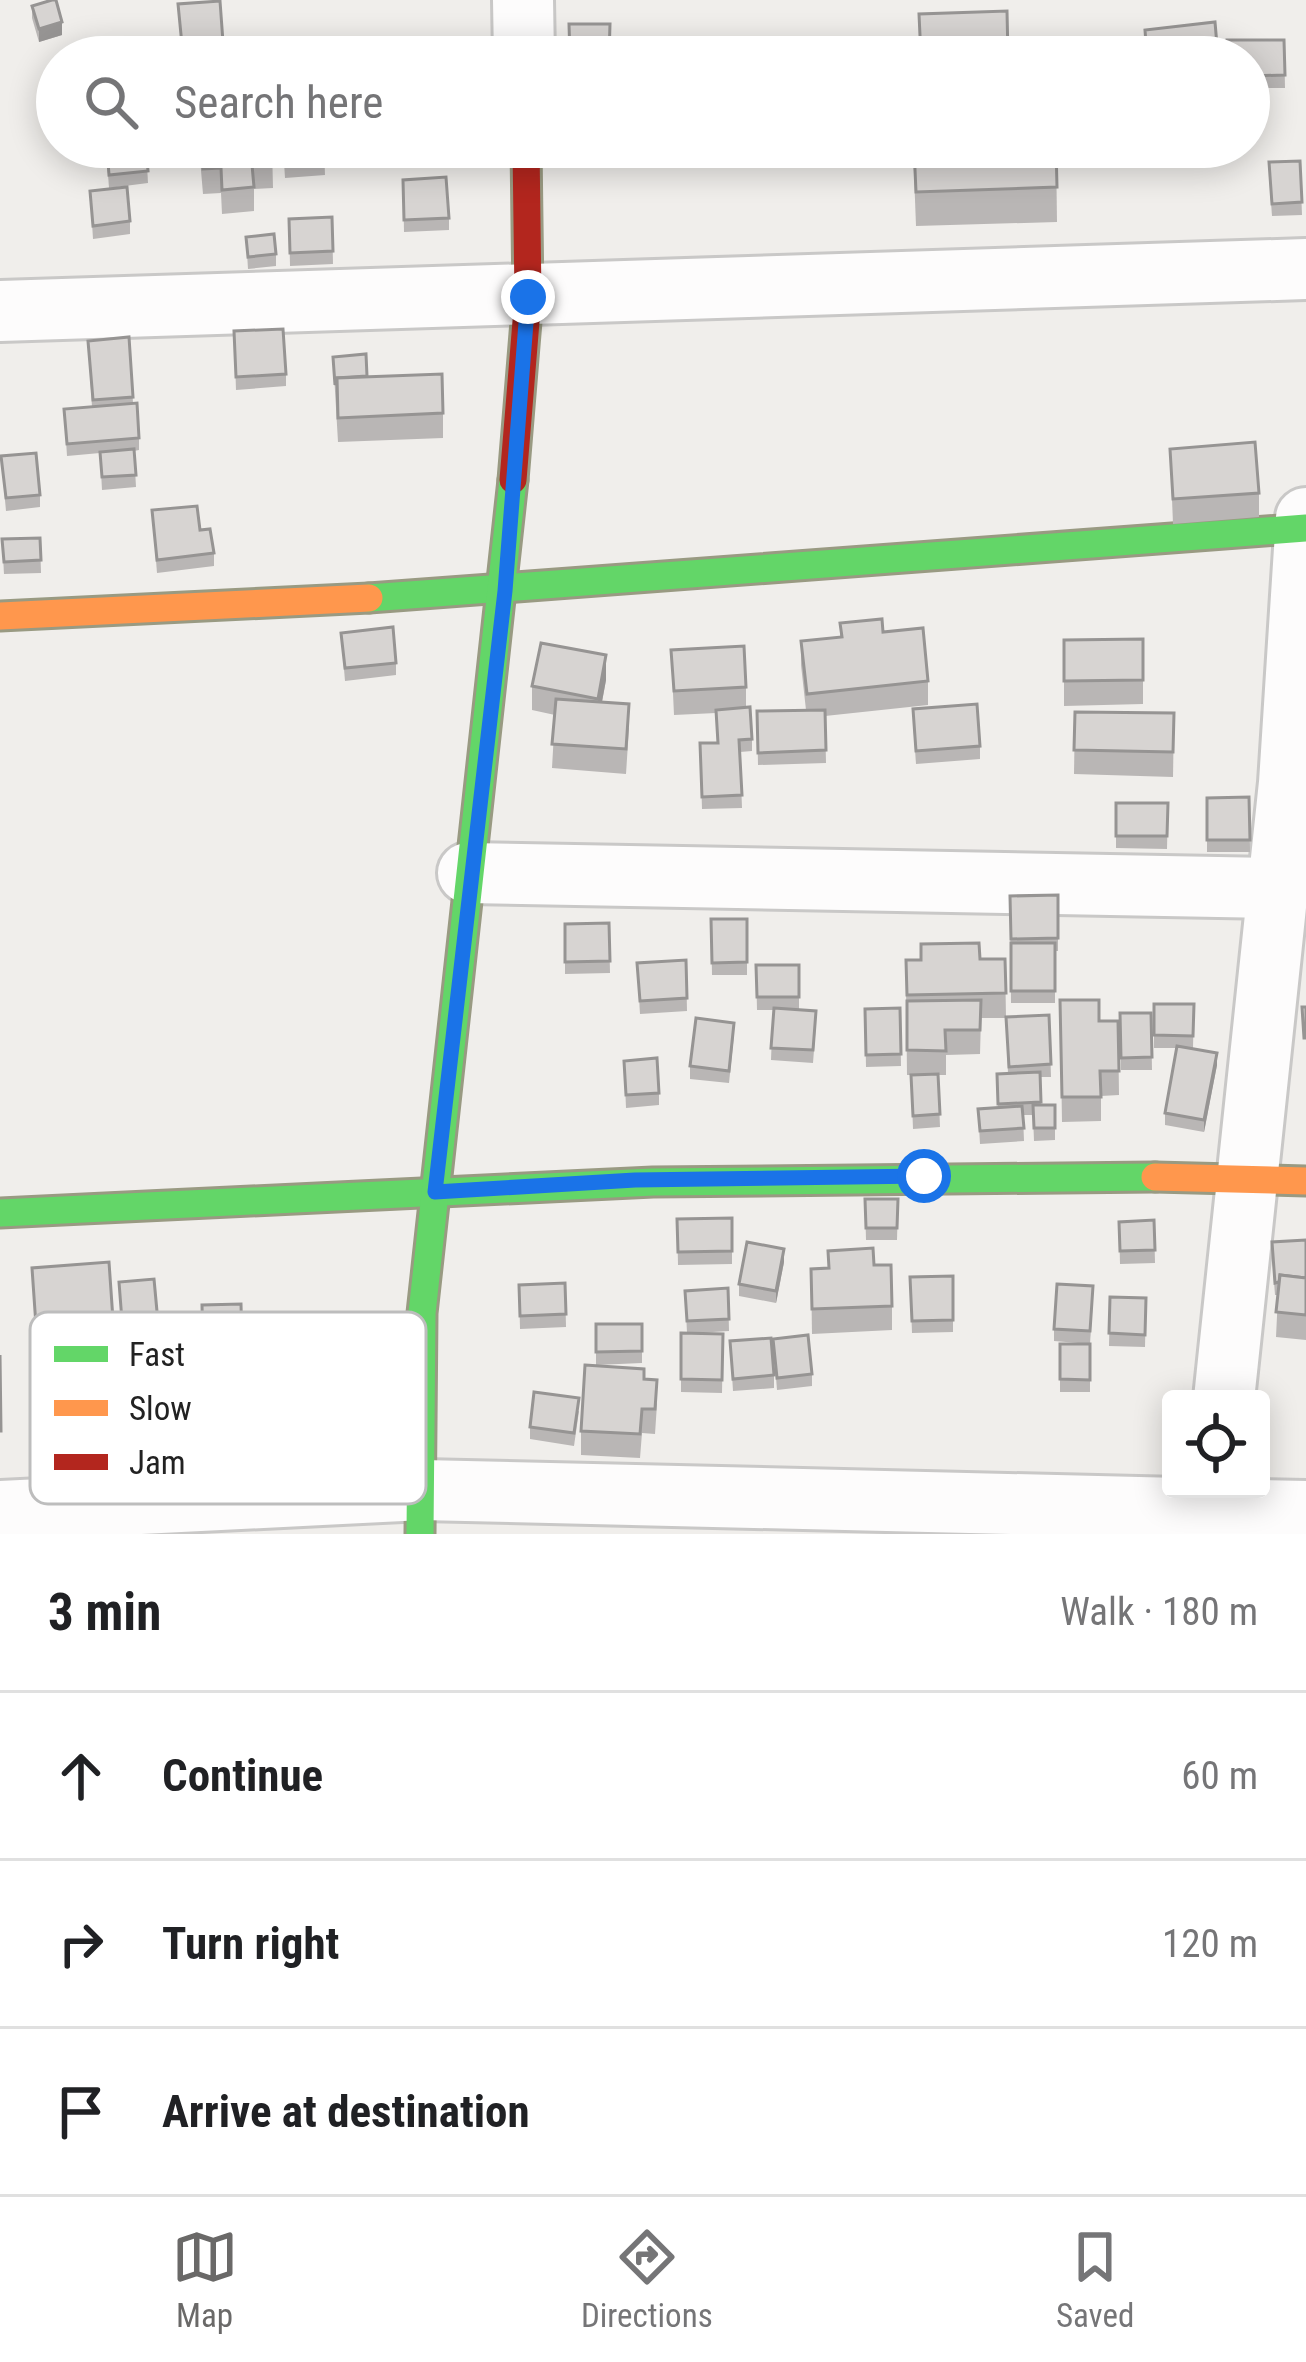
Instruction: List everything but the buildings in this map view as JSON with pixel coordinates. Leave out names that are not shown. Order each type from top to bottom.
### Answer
[{"type":"street","points":[[524,0],[524,36]]},
{"type":"street","points":[[422,1312],[468,873],[505,591],[528,297],[526,168]]},
{"type":"street","points":[[0,311],[1306,269]]},
{"type":"street","points":[[1226,1390],[1278,1180],[1306,518]]},
{"type":"street","points":[[0,616],[505,591],[1306,528]]},
{"type":"street","points":[[468,873],[1289,860]]},
{"type":"street","points":[[0,1213],[635,1180],[1278,1180]]},
{"type":"street","points":[[0,1511],[1306,1510]]},
{"type":"traffic: fast","points":[[422,1312],[513,480]]},
{"type":"traffic: fast","points":[[369,598],[1306,528]]},
{"type":"traffic: fast","points":[[0,1213],[653,1182],[1155,1177]]},
{"type":"traffic: fast","points":[[420,1504],[420,1534]]},
{"type":"traffic: slow","points":[[0,616],[369,598]]},
{"type":"traffic: slow","points":[[1155,1177],[1306,1181]]},
{"type":"traffic: jam","points":[[513,480],[528,297],[526,168]]},
{"type":"route","points":[[528,297],[505,591],[468,873],[435,1192],[635,1180],[924,1176]]}]
